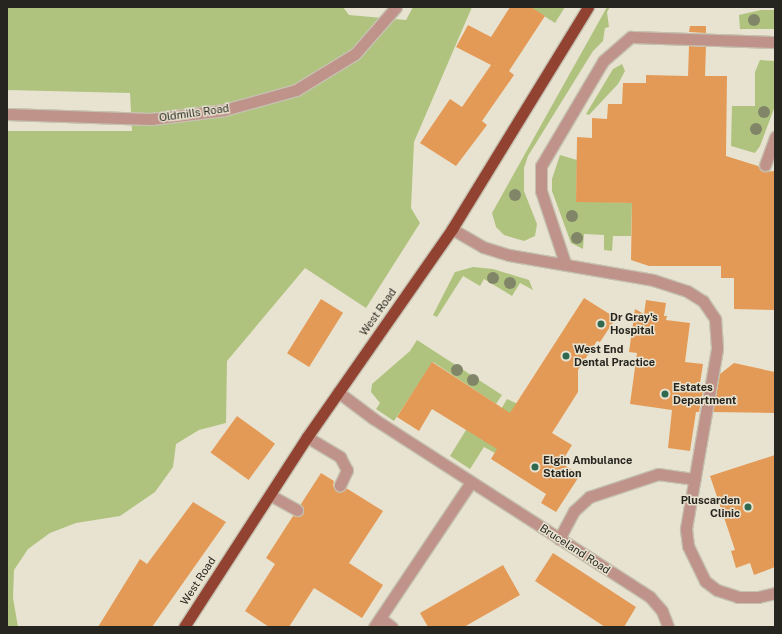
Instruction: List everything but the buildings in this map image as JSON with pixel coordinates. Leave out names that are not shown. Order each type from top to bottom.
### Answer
[{"type":"highway","name":"West Road","points":[[184,627],[270,495],[306,436],[452,229],[588,7]]},
{"type":"street","name":"Oldmills Road","points":[[7,114],[151,119],[224,110],[296,90],[355,54],[396,7]]},
{"type":"street","points":[[565,263],[542,192],[541,166],[603,61],[612,51],[630,37],[775,42]]},
{"type":"street","points":[[765,165],[775,137]]},
{"type":"street","points":[[452,229],[489,249],[509,255],[565,263],[672,285],[696,295],[713,312],[717,349],[695,479],[687,538],[696,566],[705,581],[717,590],[738,597],[758,597],[775,593]]},
{"type":"street","name":"Bruceland Road","points":[[338,392],[374,419],[650,597],[662,612],[668,627]]},
{"type":"street","points":[[306,436],[340,457],[347,470],[340,485]]},
{"type":"street","points":[[559,539],[574,511],[589,497],[658,474],[695,479]]},
{"type":"street","points":[[392,627],[377,622],[471,482]]},
{"type":"street","points":[[270,495],[297,510]]},
{"type":"green space","points":[[7,7],[343,7],[349,15],[406,20],[413,7],[472,7],[414,142],[411,208],[420,223],[366,308],[305,268],[227,361],[226,423],[199,430],[176,444],[173,467],[155,492],[120,516],[76,523],[50,533],[28,549],[14,570],[13,598],[18,627],[7,627],[7,131],[132,131],[130,93],[7,90]]},
{"type":"green space","points":[[530,7],[565,7],[555,23]]},
{"type":"green space","points":[[607,7],[610,7],[607,12],[609,27],[605,28],[603,41],[593,51],[528,156],[524,168],[524,191],[537,224],[535,236],[524,241],[504,235],[496,227],[492,213]]},
{"type":"green space","points":[[761,10],[775,10],[775,29],[740,29],[739,15]]},
{"type":"green space","points":[[760,60],[775,61],[775,106],[760,146],[755,153],[731,146],[732,106],[755,106],[755,72]]},
{"type":"green space","points":[[622,64],[625,71],[618,84],[589,115],[586,114],[613,69]]},
{"type":"green space","points":[[560,155],[577,160],[576,201],[632,203],[631,236],[613,236],[612,251],[604,250],[604,235],[584,234],[583,249],[571,243],[552,191],[552,179]]},
{"type":"green space","points":[[473,267],[493,269],[529,280],[533,290],[520,283],[512,296],[484,279],[480,286],[463,276],[437,317],[433,315],[455,272]]},
{"type":"green space","points":[[417,340],[502,395],[496,404],[433,362],[394,421],[376,409],[380,403],[371,392],[372,384],[410,351]]},
{"type":"green space","points":[[507,399],[536,412],[495,453],[484,447],[470,469],[450,456],[466,430],[497,416]]},
{"type":"place","name":"Dr Gray's Hospital","points":[[601,324]]},
{"type":"place","name":"West End Dental Practice","points":[[566,356]]},
{"type":"place","name":"Estates Department","points":[[665,394]]},
{"type":"place","name":"Elgin Ambulance Station","points":[[535,467]]},
{"type":"place","name":"Pluscarden Clinic","points":[[748,507]]}]
